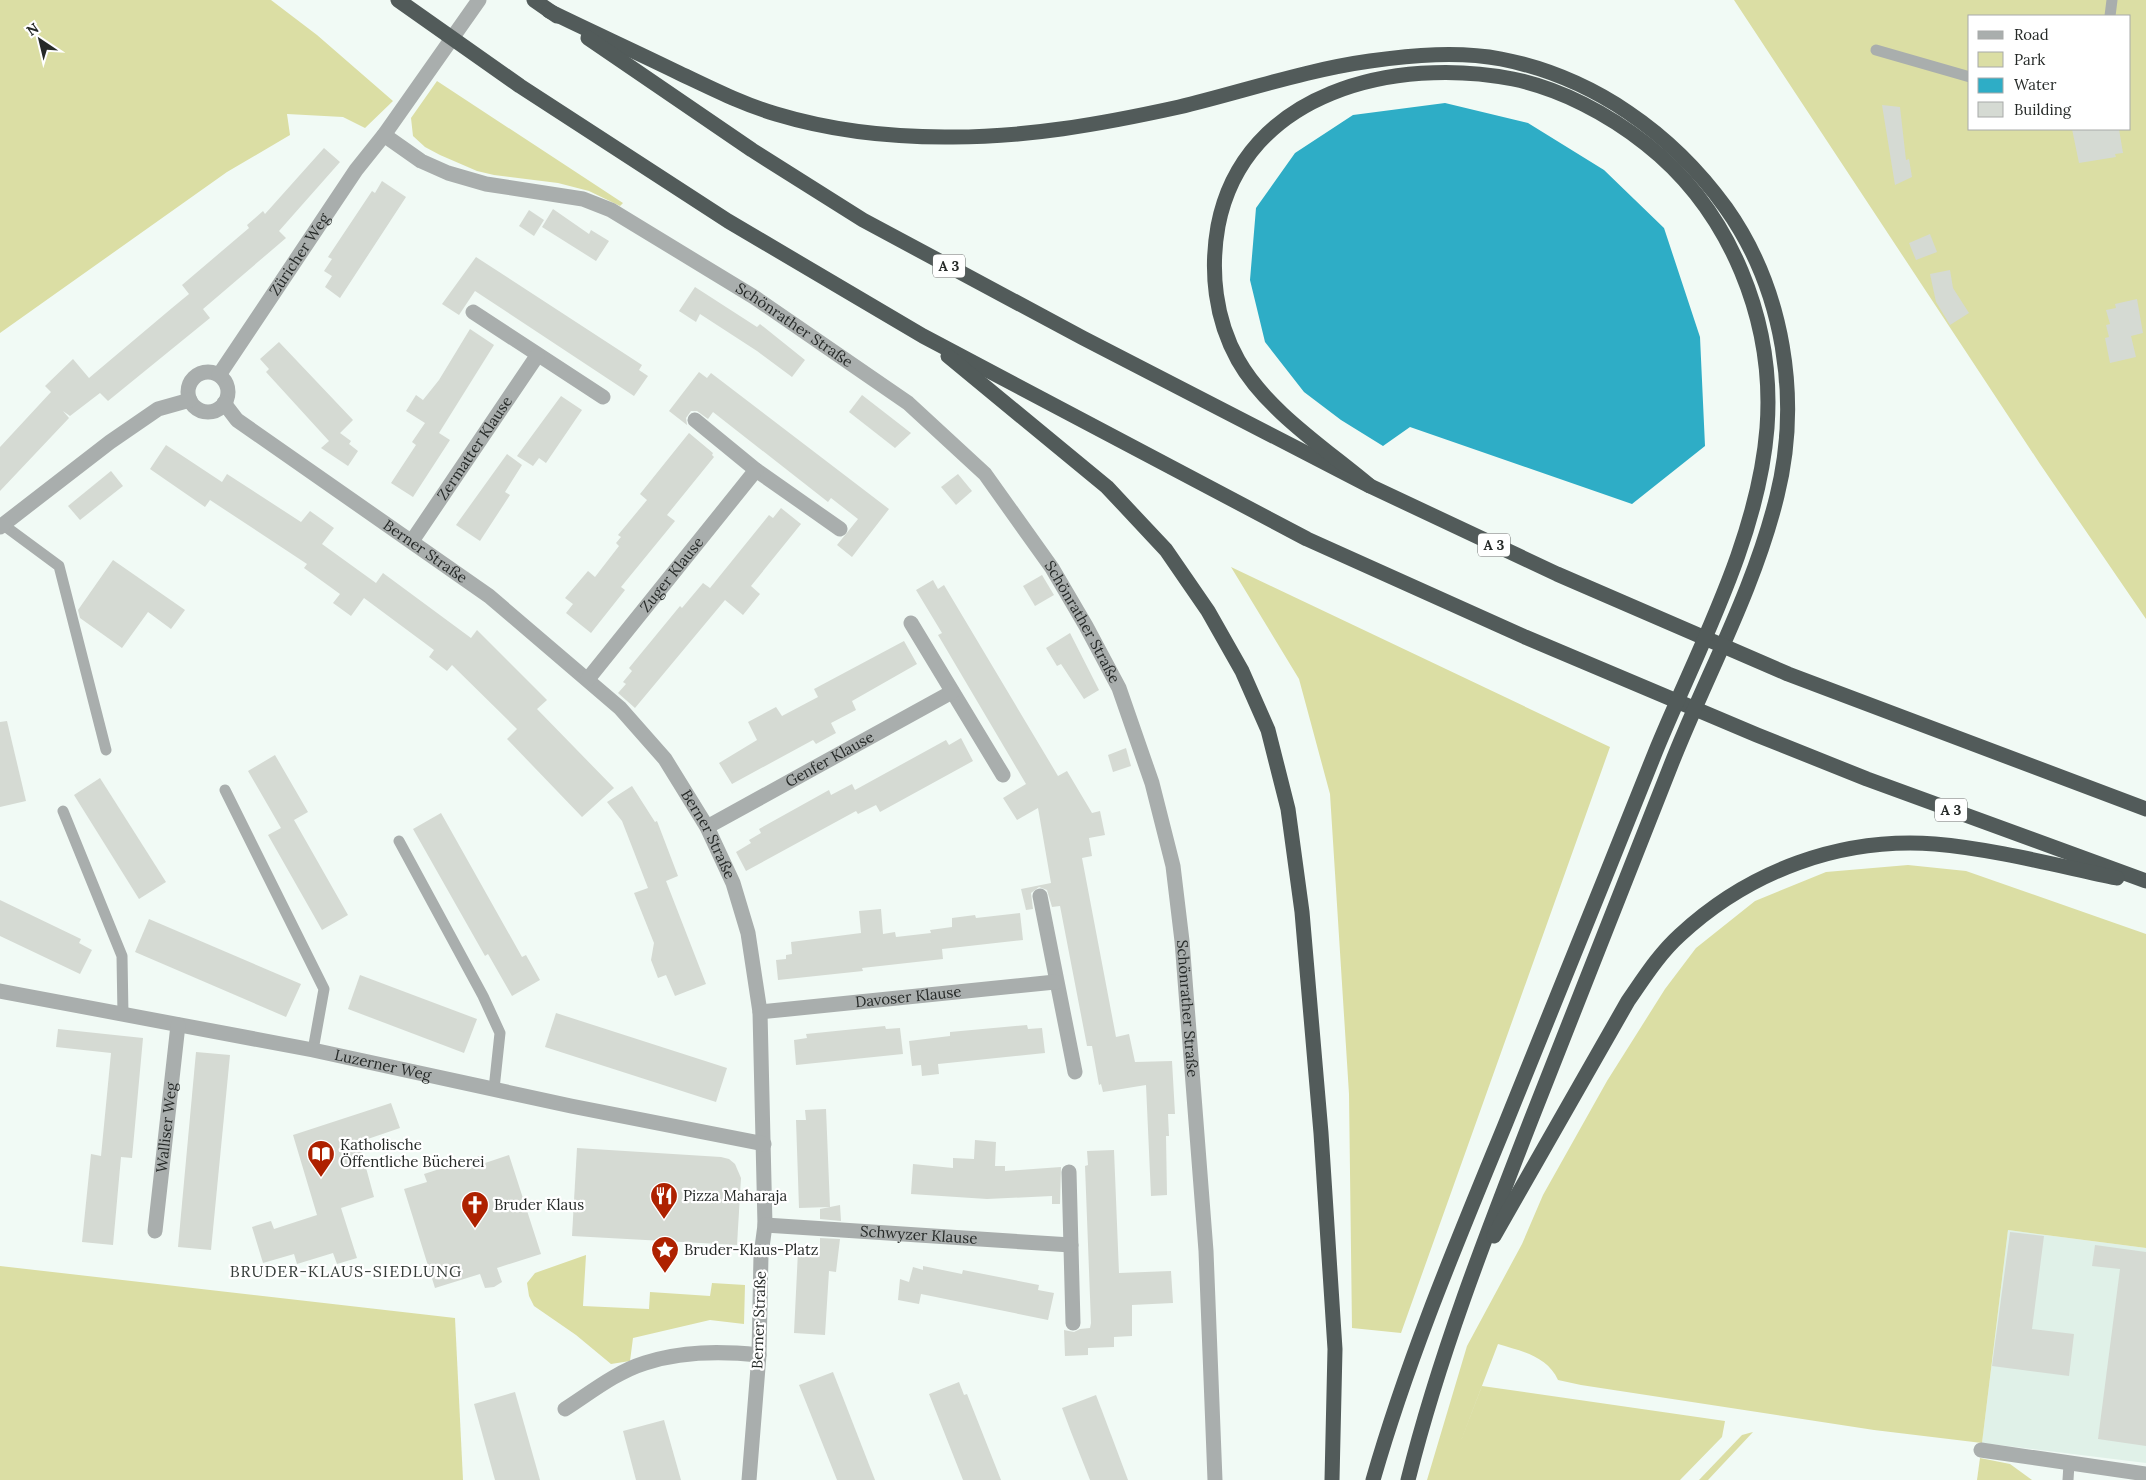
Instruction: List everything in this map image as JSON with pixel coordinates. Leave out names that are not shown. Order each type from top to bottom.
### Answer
[{"type":"highway","name":"A 3","points":[[398,0],[520,86],[728,221],[923,336],[1307,539],[1516,633],[1867,779],[2146,883]]},
{"type":"highway","name":"A 3","points":[[534,0],[752,150],[863,220],[1083,338],[1370,486],[1557,574],[1788,674],[2146,809]]},
{"type":"highway","points":[[549,11],[735,100],[775,114],[814,124],[869,132],[943,137],[1026,134],[1094,124],[1180,106],[1365,61],[1416,56],[1459,55],[1498,59],[1534,67],[1568,80],[1601,95],[1632,114],[1662,137],[1688,161],[1712,189],[1733,219],[1751,251],[1766,284],[1777,319],[1788,391],[1788,428],[1784,464],[1776,500],[1738,608],[1675,755],[1468,1281],[1423,1423],[1408,1480]]},
{"type":"highway","points":[[1370,486],[1284,414],[1258,388],[1237,359],[1223,325],[1217,299],[1214,254],[1220,218],[1232,184],[1251,153],[1276,126],[1305,104],[1338,89],[1373,80],[1421,73],[1514,79],[1584,104],[1619,124],[1650,147],[1674,169],[1709,212],[1730,246],[1754,305],[1766,368],[1766,432],[1752,505],[1720,600],[1434,1299],[1394,1408],[1373,1480]]},
{"type":"highway","points":[[923,336],[1107,487],[1166,550],[1208,611],[1237,663],[1268,730],[1288,809],[1299,893],[1320,1113],[1335,1348],[1332,1480]]},
{"type":"highway","points":[[1468,1281],[1628,1001],[1652,967],[1684,931],[1709,910],[1743,887],[1780,868],[1818,855],[1858,846],[1897,844],[1935,844],[2146,883]]},
{"type":"street","name":"Züricher Weg","points":[[219,375],[356,170],[384,135],[479,0]]},
{"type":"street","name":"Schönrather Straße","points":[[384,135],[421,161],[448,173],[486,184],[583,199],[611,210],[754,297],[908,403],[985,474],[1052,568],[1119,688],[1152,784],[1173,866],[1182,941],[1206,1251],[1216,1480]]},
{"type":"street","points":[[473,312],[603,397]]},
{"type":"street","name":"Zermatter Klause","points":[[412,541],[538,356]]},
{"type":"street","points":[[206,372],[219,375],[226,383],[228,390],[224,403],[213,411],[199,410],[190,400],[188,390],[193,378],[206,372]]},
{"type":"street","points":[[1,526],[110,442],[158,409],[190,400]]},
{"type":"street","name":"Berner Straße","points":[[224,403],[237,420],[489,596],[588,679],[620,708],[665,759],[707,827],[733,883],[748,934],[760,1012],[766,1225],[761,1254],[759,1355],[749,1480]]},
{"type":"street","points":[[695,420],[756,470],[840,529]]},
{"type":"street","name":"Zuger Klause","points":[[588,679],[756,470]]},
{"type":"street","points":[[911,623],[1003,775]]},
{"type":"street","name":"Genfer Klause","points":[[707,827],[952,692]]},
{"type":"street","points":[[1040,896],[1055,982],[1075,1072]]},
{"type":"street","name":"Davoser Klause","points":[[760,1012],[1055,982]]},
{"type":"street","name":"Luzerner Weg","points":[[0,991],[312,1050],[764,1144]]},
{"type":"street","name":"Walliser Weg","points":[[155,1231],[178,1025]]},
{"type":"street","points":[[1069,1172],[1073,1323]]},
{"type":"street","name":"Schwyzer Klause","points":[[766,1225],[1071,1245]]},
{"type":"street","points":[[565,1409],[611,1379],[644,1363],[703,1351],[759,1355]]},
{"type":"street","points":[[1981,1450],[2146,1474]]},
{"type":"lane","points":[[2110,15],[2112,0]]},
{"type":"lane","points":[[1876,50],[1968,76]]},
{"type":"lane","points":[[1,526],[59,566],[106,750]]},
{"type":"lane","points":[[225,790],[324,989],[312,1050]]},
{"type":"lane","points":[[63,811],[122,956],[123,1015]]},
{"type":"lane","points":[[399,841],[483,996],[500,1033],[494,1089]]},
{"type":"lane","points":[[2068,1464],[2068,1480]]},
{"type":"shaded area","points":[[2008,1230],[2146,1248],[2146,1463],[1982,1443]]},
{"type":"green space","points":[[0,0],[271,0],[317,35],[393,101],[365,128],[343,117],[287,114],[290,135],[227,172],[0,333]]},
{"type":"green space","points":[[1734,0],[2146,0],[2146,619],[2040,464]]},
{"type":"green space","points":[[437,81],[623,203],[620,206],[589,191],[558,183],[477,171],[425,147],[413,136],[411,118]]},
{"type":"green space","points":[[1231,567],[1610,747],[1401,1333],[1352,1328],[1349,1094],[1330,794],[1299,679]]},
{"type":"green space","points":[[1908,865],[1966,871],[2146,934],[2146,1248],[2008,1230],[1982,1443],[1874,1430],[1581,1385],[1558,1380],[1547,1365],[1540,1360],[1524,1352],[1498,1344],[1457,1451],[1482,1386],[1725,1421],[1722,1437],[1680,1480],[1427,1480],[1467,1346],[1522,1244],[1543,1195],[1607,1081],[1665,989],[1696,948],[1755,901],[1826,872]]},
{"type":"green space","points":[[586,1255],[583,1306],[649,1309],[650,1292],[710,1296],[712,1283],[745,1285],[744,1324],[710,1320],[633,1338],[630,1361],[611,1364],[576,1335],[534,1306],[529,1296],[527,1283],[535,1273]]},
{"type":"green space","points":[[0,1266],[455,1318],[463,1480],[0,1480]]},
{"type":"green space","points":[[1753,1432],[1708,1480],[1699,1480],[1742,1435]]},
{"type":"green space","points":[[1980,1458],[2010,1464],[2032,1480],[1977,1480]]},
{"type":"water","points":[[1445,103],[1528,123],[1604,170],[1664,228],[1700,337],[1705,446],[1632,504],[1410,427],[1383,446],[1341,420],[1304,392],[1265,342],[1250,280],[1256,208],[1295,153],[1353,115]]},
{"type":"building","points":[[1882,105],[1900,107],[1906,160],[1909,159],[1912,177],[1895,185]]},
{"type":"building","points":[[2072,130],[2119,130],[2123,153],[2115,154],[2116,157],[2079,163]]},
{"type":"building","points":[[324,148],[340,162],[279,231],[286,238],[203,309],[210,318],[108,401],[100,393],[70,416],[63,411],[69,418],[0,491],[0,447],[51,392],[45,386],[73,359],[89,378],[189,294],[182,285],[249,228],[247,225],[263,211],[265,214]]},
{"type":"building","points":[[382,181],[406,197],[340,298],[325,287],[332,276],[324,271],[332,259],[328,257],[372,191],[375,193]]},
{"type":"building","points":[[553,209],[589,234],[591,230],[609,241],[596,261],[542,227]]},
{"type":"building","points":[[529,210],[544,220],[534,236],[519,226]]},
{"type":"building","points":[[1930,234],[1937,252],[1916,260],[1909,243]]},
{"type":"building","points":[[476,257],[642,365],[639,370],[648,376],[634,396],[475,291],[459,315],[442,304]]},
{"type":"building","points":[[1950,270],[1953,288],[1969,313],[1950,325],[1936,302],[1930,274]]},
{"type":"building","points":[[695,287],[757,327],[760,324],[805,360],[792,377],[757,351],[700,314],[696,322],[679,311]]},
{"type":"building","points":[[2137,299],[2143,333],[2131,336],[2136,357],[2110,363],[2105,338],[2109,337],[2106,325],[2110,324],[2106,310],[2116,308],[2115,304]]},
{"type":"building","points":[[470,329],[494,345],[439,433],[450,440],[413,497],[391,483],[416,445],[412,442],[425,423],[406,411],[416,395],[423,400],[439,380]]},
{"type":"building","points":[[279,342],[353,420],[340,433],[351,441],[349,444],[358,451],[348,466],[321,448],[329,441],[266,372],[269,369],[260,359]]},
{"type":"building","points":[[699,372],[707,378],[711,373],[889,509],[852,557],[837,545],[858,519],[831,498],[828,502],[713,412],[708,419],[697,411],[691,411],[686,418],[687,425],[669,411]]},
{"type":"building","points":[[862,395],[911,433],[895,448],[849,412]]},
{"type":"building","points":[[561,396],[582,410],[546,463],[539,458],[533,466],[517,456]]},
{"type":"building","points":[[689,433],[713,453],[714,457],[667,515],[675,521],[621,587],[625,590],[591,633],[566,613],[573,604],[565,598],[588,571],[595,577],[619,546],[616,543],[621,537],[618,535],[647,500],[640,494]]},
{"type":"building","points":[[166,445],[222,482],[227,474],[301,522],[310,511],[334,528],[322,544],[376,583],[383,573],[471,638],[477,630],[547,700],[537,709],[614,788],[582,817],[507,739],[517,729],[452,665],[447,671],[429,657],[434,650],[364,598],[351,616],[333,603],[340,594],[304,568],[307,564],[210,500],[205,507],[150,469]]},
{"type":"building","points":[[507,454],[522,465],[505,492],[510,495],[480,541],[456,525]]},
{"type":"building","points":[[111,471],[123,486],[80,520],[68,506]]},
{"type":"building","points":[[958,474],[972,491],[956,505],[941,487]]},
{"type":"building","points":[[781,508],[801,524],[751,586],[760,594],[743,615],[725,600],[635,708],[618,693],[626,684],[623,682],[632,671],[629,668],[680,606],[682,608],[703,583],[710,588],[769,515],[773,518]]},
{"type":"building","points":[[113,560],[185,610],[171,629],[148,612],[122,648],[80,618],[78,610]]},
{"type":"building","points":[[1042,575],[1054,595],[1035,606],[1023,586]]},
{"type":"building","points":[[933,580],[938,589],[944,585],[1058,776],[1067,771],[1092,813],[1100,811],[1105,835],[1089,838],[1092,856],[1082,858],[1116,1037],[1129,1034],[1135,1062],[1172,1061],[1175,1114],[1168,1114],[1169,1136],[1166,1136],[1167,1195],[1151,1196],[1146,1085],[1103,1092],[1101,1084],[1099,1085],[1092,1046],[1087,1046],[1060,906],[1052,907],[1047,890],[1039,887],[1031,893],[1033,909],[1026,910],[1021,889],[1051,883],[1038,808],[1017,820],[1003,798],[1026,784],[938,635],[942,633],[916,590]]},
{"type":"building","points":[[1070,633],[1099,690],[1084,699],[1061,664],[1057,666],[1046,648]]},
{"type":"building","points":[[904,641],[917,664],[852,701],[856,710],[831,723],[836,733],[816,744],[813,740],[732,784],[719,763],[757,740],[748,722],[776,707],[782,716],[818,697],[814,689]]},
{"type":"building","points":[[7,721],[26,801],[0,807],[0,722]]},
{"type":"building","points":[[961,738],[973,761],[880,812],[876,805],[858,814],[856,811],[746,871],[736,852],[751,843],[749,840],[761,833],[759,829],[829,790],[831,795],[852,784],[855,790],[946,740],[949,745]]},
{"type":"building","points":[[1126,748],[1131,766],[1113,772],[1108,755]]},
{"type":"building","points":[[275,755],[308,812],[294,820],[348,915],[322,930],[268,835],[281,828],[248,771]]},
{"type":"building","points":[[100,778],[166,882],[139,899],[74,795]]},
{"type":"building","points":[[632,786],[655,822],[657,821],[678,876],[666,881],[706,984],[675,996],[666,975],[658,978],[651,960],[654,943],[634,893],[648,888],[622,821],[607,802]]},
{"type":"building","points":[[441,813],[522,957],[526,955],[540,980],[512,996],[488,954],[485,956],[413,829]]},
{"type":"building","points":[[0,900],[81,939],[79,943],[92,950],[80,974],[0,936]]},
{"type":"building","points":[[881,909],[883,934],[895,932],[896,937],[931,933],[930,930],[952,927],[952,918],[975,915],[976,918],[1020,913],[1023,940],[942,949],[943,959],[862,968],[863,971],[778,980],[776,960],[786,959],[786,955],[792,954],[791,942],[861,933],[859,911]]},
{"type":"building","points":[[149,919],[301,984],[286,1017],[135,952]]},
{"type":"building","points":[[360,975],[477,1019],[464,1053],[348,1009]]},
{"type":"building","points":[[556,1013],[727,1068],[716,1102],[545,1047]]},
{"type":"building","points":[[1027,1025],[1028,1029],[1042,1028],[1045,1053],[938,1064],[939,1074],[922,1076],[921,1065],[912,1066],[909,1041],[950,1036],[950,1032]]},
{"type":"building","points":[[885,1026],[886,1029],[900,1028],[903,1054],[796,1065],[794,1040],[807,1038],[806,1034]]},
{"type":"building","points":[[58,1029],[143,1038],[132,1158],[121,1157],[113,1245],[82,1242],[91,1154],[101,1156],[111,1053],[56,1047]]},
{"type":"building","points":[[196,1052],[230,1055],[211,1250],[178,1247]]},
{"type":"building","points":[[391,1103],[400,1128],[359,1142],[374,1197],[341,1208],[357,1258],[337,1264],[333,1253],[297,1264],[294,1254],[263,1263],[252,1227],[271,1221],[274,1229],[317,1215],[293,1135]]},
{"type":"building","points":[[826,1109],[830,1207],[799,1208],[796,1120],[806,1120],[805,1110]]},
{"type":"building","points":[[975,1140],[996,1142],[995,1166],[1005,1166],[1005,1171],[1061,1167],[1060,1204],[1052,1204],[1052,1196],[987,1199],[911,1194],[913,1164],[953,1168],[953,1158],[974,1159]]},
{"type":"building","points":[[577,1148],[729,1159],[735,1164],[741,1178],[737,1245],[572,1236]]},
{"type":"building","points":[[1114,1150],[1119,1273],[1171,1271],[1173,1303],[1132,1305],[1132,1336],[1114,1337],[1114,1347],[1088,1348],[1088,1355],[1065,1356],[1064,1330],[1074,1332],[1090,1328],[1091,1323],[1085,1166],[1088,1165],[1087,1151]]},
{"type":"building","name":"Bruder Klaus","points":[[483,1155],[485,1163],[509,1155],[541,1254],[497,1268],[502,1282],[494,1287],[485,1288],[480,1274],[435,1288],[404,1189],[427,1182],[424,1174]]},
{"type":"building","points":[[840,1205],[841,1221],[820,1219],[820,1209]]},
{"type":"building","points":[[2010,1232],[2044,1236],[2032,1329],[2074,1334],[2069,1376],[1992,1366]]},
{"type":"building","points":[[820,1238],[840,1239],[836,1272],[829,1271],[825,1335],[794,1333],[798,1251],[820,1252]]},
{"type":"building","points":[[2095,1245],[2146,1252],[2146,1446],[2098,1439],[2120,1269],[2092,1266]]},
{"type":"building","points":[[923,1266],[962,1274],[963,1270],[1039,1285],[1038,1290],[1054,1293],[1048,1320],[921,1294],[919,1304],[898,1300],[900,1279],[909,1282],[913,1267],[923,1270]]},
{"type":"building","points":[[833,1372],[875,1480],[837,1480],[799,1385]]},
{"type":"building","points":[[959,1382],[964,1395],[967,1394],[1001,1480],[963,1480],[929,1394]]},
{"type":"building","points":[[515,1392],[540,1480],[495,1480],[474,1404]]},
{"type":"building","points":[[1096,1395],[1128,1480],[1090,1480],[1071,1432],[1062,1408]]},
{"type":"building","points":[[664,1420],[681,1480],[636,1480],[623,1431]]},
{"type":"place","name":"Katholische Öffentliche Bücherei","points":[[321,1178]]},
{"type":"place","name":"Pizza Maharaja","points":[[664,1220]]},
{"type":"place","name":"Bruder Klaus","points":[[475,1229]]},
{"type":"place","name":"Bruder-Klaus-Platz","points":[[665,1274]]},
{"type":"district","name":"BRUDER-KLAUS-SIEDLUNG","points":[[346,1271]]}]
